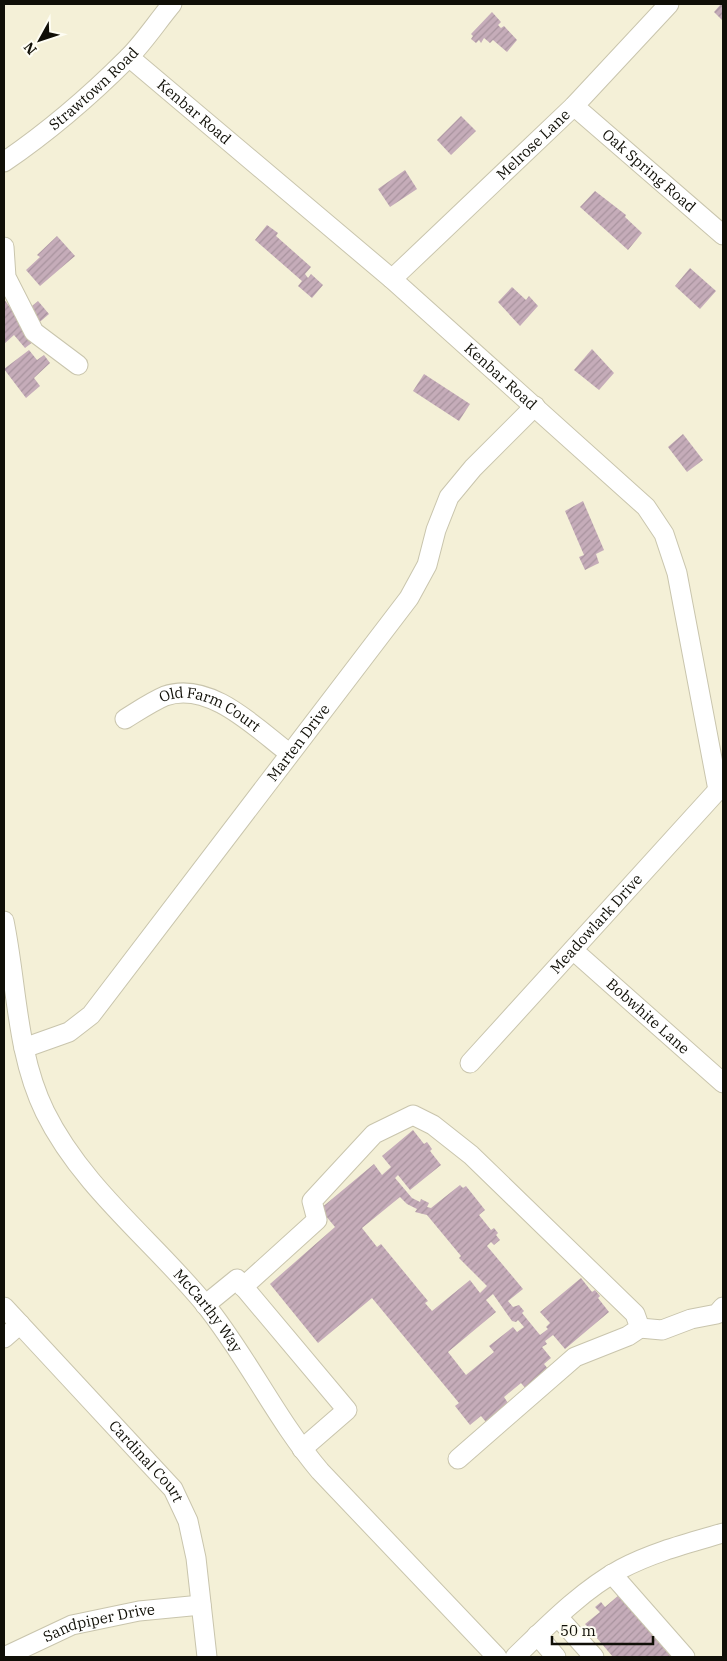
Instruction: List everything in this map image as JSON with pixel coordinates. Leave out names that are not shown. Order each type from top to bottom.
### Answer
[{"type":"street","name":"Strawtown Road","points":[[4,162],[39,137],[91,93],[129,57],[172,4]]},
{"type":"street","name":"Melrose Lane","points":[[392,279],[574,106],[669,4]]},
{"type":"street","name":"Kenbar Road","points":[[129,57],[392,279],[646,507],[664,534],[677,573],[721,789]]},
{"type":"street","name":"Oak Spring Road","points":[[574,106],[723,235]]},
{"type":"street","points":[[4,247],[6,277],[34,332],[78,365]]},
{"type":"street","name":"Marten Drive","points":[[24,1048],[69,1032],[91,1015],[409,598],[427,565],[436,530],[449,496],[473,468],[535,406]]},
{"type":"street","name":"Old Farm Court","points":[[125,719],[167,696],[194,694],[221,702],[289,753]]},
{"type":"street","name":"Meadowlark Drive","points":[[470,1063],[721,789]]},
{"type":"street","name":"McCarthy Way","points":[[4,921],[24,1048],[44,1111],[65,1147],[96,1186],[159,1252],[205,1305],[302,1449],[350,1503],[498,1657]]},
{"type":"street","name":"Bobwhite Lane","points":[[573,950],[723,1083]]},
{"type":"street","points":[[243,1287],[317,1220],[312,1201],[374,1134],[413,1115],[433,1125],[471,1155],[635,1314],[640,1328]]},
{"type":"street","points":[[205,1305],[237,1279],[347,1410],[302,1449]]},
{"type":"street","name":"Cardinal Court","points":[[4,1307],[173,1490],[188,1521],[196,1558],[207,1657]]},
{"type":"street","points":[[458,1460],[575,1357],[628,1336],[640,1328],[662,1330],[691,1319],[717,1314],[723,1307]]},
{"type":"street","points":[[4,1338],[20,1324]]},
{"type":"street","points":[[515,1657],[558,1617],[612,1574],[678,1546],[723,1533]]},
{"type":"street","points":[[612,1574],[685,1657]]},
{"type":"street","name":"Sandpiper Drive","points":[[4,1657],[72,1625],[139,1611],[202,1605]]},
{"type":"street","points":[[558,1617],[594,1657]]},
{"type":"street","points":[[537,1635],[556,1657]]},
{"type":"building","points":[[723,4],[723,21],[714,12]]},
{"type":"building","points":[[492,12],[501,22],[498,25],[501,28],[504,26],[517,40],[507,52],[493,40],[490,43],[484,38],[481,43],[479,40],[476,43],[471,39],[473,36],[471,34]]},
{"type":"building","points":[[461,116],[476,131],[451,155],[437,140]]},
{"type":"building","points":[[405,170],[417,189],[390,207],[378,189]]},
{"type":"building","points":[[595,191],[626,215],[625,217],[642,233],[628,250],[580,207]]},
{"type":"building","points":[[267,225],[278,233],[276,236],[311,267],[305,274],[308,278],[311,274],[323,285],[312,298],[298,286],[302,281],[255,240]]},
{"type":"building","points":[[57,236],[75,256],[40,286],[26,270],[40,257],[37,255]]},
{"type":"building","points":[[690,268],[716,291],[700,309],[675,286]]},
{"type":"building","points":[[512,287],[526,300],[529,296],[538,306],[520,326],[498,302]]},
{"type":"building","points":[[4,299],[34,341],[25,348],[14,335],[4,344]]},
{"type":"building","points":[[38,301],[49,314],[35,326],[25,312]]},
{"type":"building","points":[[592,349],[614,373],[599,390],[574,370]]},
{"type":"building","points":[[29,350],[37,360],[44,355],[50,363],[34,378],[40,386],[26,398],[4,369]]},
{"type":"building","points":[[424,374],[470,404],[459,421],[413,391]]},
{"type":"building","points":[[683,434],[703,460],[687,472],[668,447]]},
{"type":"building","points":[[583,501],[604,550],[596,554],[599,563],[585,570],[579,557],[584,555],[565,511]]},
{"type":"building","points":[[413,1130],[424,1144],[427,1142],[432,1149],[430,1151],[441,1165],[410,1190],[398,1175],[395,1178],[412,1198],[420,1202],[421,1199],[429,1203],[427,1207],[431,1208],[460,1185],[463,1188],[466,1186],[485,1210],[479,1215],[491,1230],[494,1228],[498,1233],[496,1235],[500,1240],[494,1245],[491,1242],[487,1246],[523,1289],[508,1301],[513,1307],[519,1305],[524,1311],[522,1313],[540,1335],[548,1329],[546,1327],[550,1323],[540,1312],[581,1278],[592,1292],[595,1290],[600,1296],[598,1298],[609,1312],[565,1349],[553,1335],[545,1341],[547,1344],[542,1347],[551,1358],[544,1364],[549,1370],[526,1389],[521,1383],[504,1397],[508,1403],[486,1422],[481,1416],[470,1425],[455,1406],[459,1403],[372,1298],[318,1343],[270,1284],[335,1227],[320,1209],[374,1164],[382,1175],[391,1167],[382,1156]],"holes":[[[400,1197],[407,1204],[417,1209],[415,1212],[427,1215],[461,1256],[459,1258],[487,1286],[480,1293],[470,1280],[432,1311],[425,1303],[428,1301],[381,1244],[377,1247],[362,1228]],[[493,1294],[512,1321],[516,1322],[518,1320],[524,1327],[517,1332],[513,1327],[489,1346],[494,1352],[466,1375],[448,1352],[496,1312],[486,1300]]]},
{"type":"building","points":[[619,1595],[671,1657],[613,1657],[585,1624],[600,1612],[595,1607],[601,1602],[605,1607]]}]
